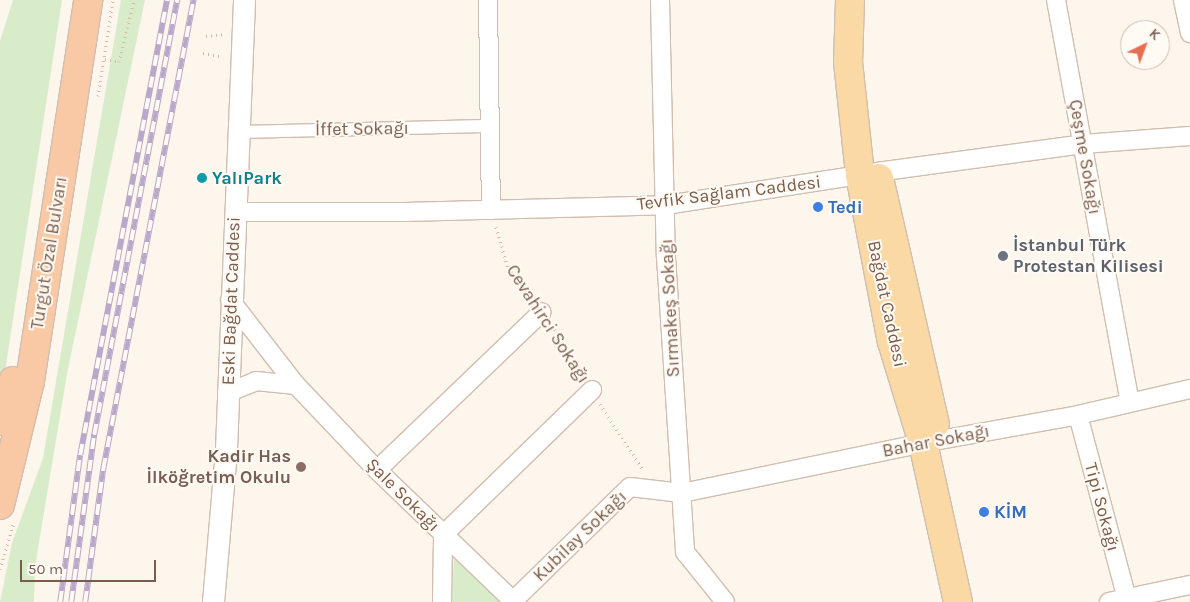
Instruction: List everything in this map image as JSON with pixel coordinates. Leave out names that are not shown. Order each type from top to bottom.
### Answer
[{"type":"highway","name":"Turgut Özal Bulvarı","points":[[0,505],[30,381],[88,0]]},
{"type":"highway","points":[[0,421],[11,394],[43,182],[74,90]]},
{"type":"main road","name":"Bağdat Caddesi","points":[[850,0],[848,62],[869,174],[892,342],[931,442],[975,602]]},
{"type":"main road","name":"Bağdat Caddesi","points":[[864,0],[862,38],[869,174]]},
{"type":"main road","name":"Bağdat Caddesi","points":[[931,442],[958,602]]},
{"type":"street","name":"Eski Bağdat Caddesi","points":[[214,602],[226,449],[230,300],[244,0]]},
{"type":"street","points":[[488,0],[488,126],[491,210]]},
{"type":"street","name":"Sırmakeş Sokağı","points":[[660,0],[670,350],[685,552],[725,602]]},
{"type":"street","name":"Çeşme Sokağı","points":[[1056,0],[1130,402]]},
{"type":"street","points":[[1183,0],[1190,33]]},
{"type":"street","name":"İffet Sokağı","points":[[237,132],[488,126]]},
{"type":"street","name":"Tevfik Sağlam Caddesi","points":[[235,212],[491,210],[666,205],[1083,144],[1190,136]]},
{"type":"street","name":"Şale Sokağı","points":[[230,300],[296,385],[377,470],[513,602]]},
{"type":"street","points":[[377,470],[542,312]]},
{"type":"street","points":[[227,393],[256,381],[296,385]]},
{"type":"street","points":[[442,602],[443,535],[592,390]]},
{"type":"street","name":"Bahar Sokağı","points":[[682,493],[931,442],[1078,415],[1190,390]]},
{"type":"street","name":"Tipi Sokağı","points":[[1078,415],[1127,599]]},
{"type":"street","name":"Kubilay Sokağı","points":[[513,602],[630,487],[682,493]]},
{"type":"street","points":[[1109,602],[1190,585]]},
{"type":"path","points":[[105,59],[119,62],[134,0]]},
{"type":"path","points":[[203,53],[212,55]]},
{"type":"path","name":"Cevahirci Sokağı","points":[[491,210],[508,268],[542,312],[640,469],[649,474]]},
{"type":"green space","points":[[13,0],[62,0],[0,404],[0,41]]},
{"type":"green space","points":[[121,0],[145,0],[67,374],[35,567],[34,602],[0,602],[12,543],[43,458]]},
{"type":"green space","points":[[454,558],[502,602],[452,602]]},
{"type":"railway","points":[[60,602],[80,455],[167,0]]},
{"type":"railway","points":[[71,602],[94,435],[177,0]]},
{"type":"railway","points":[[85,602],[103,469],[193,0]]},
{"type":"place","name":"YalıPark","points":[[202,178]]},
{"type":"place","name":"Tedi","points":[[818,207]]},
{"type":"place","name":"İstanbul Türk Protestan Kilisesi","points":[[1003,256]]},
{"type":"place","name":"Kadir Has İlköğretim Okulu","points":[[301,467]]},
{"type":"place","name":"KİM","points":[[984,512]]}]
